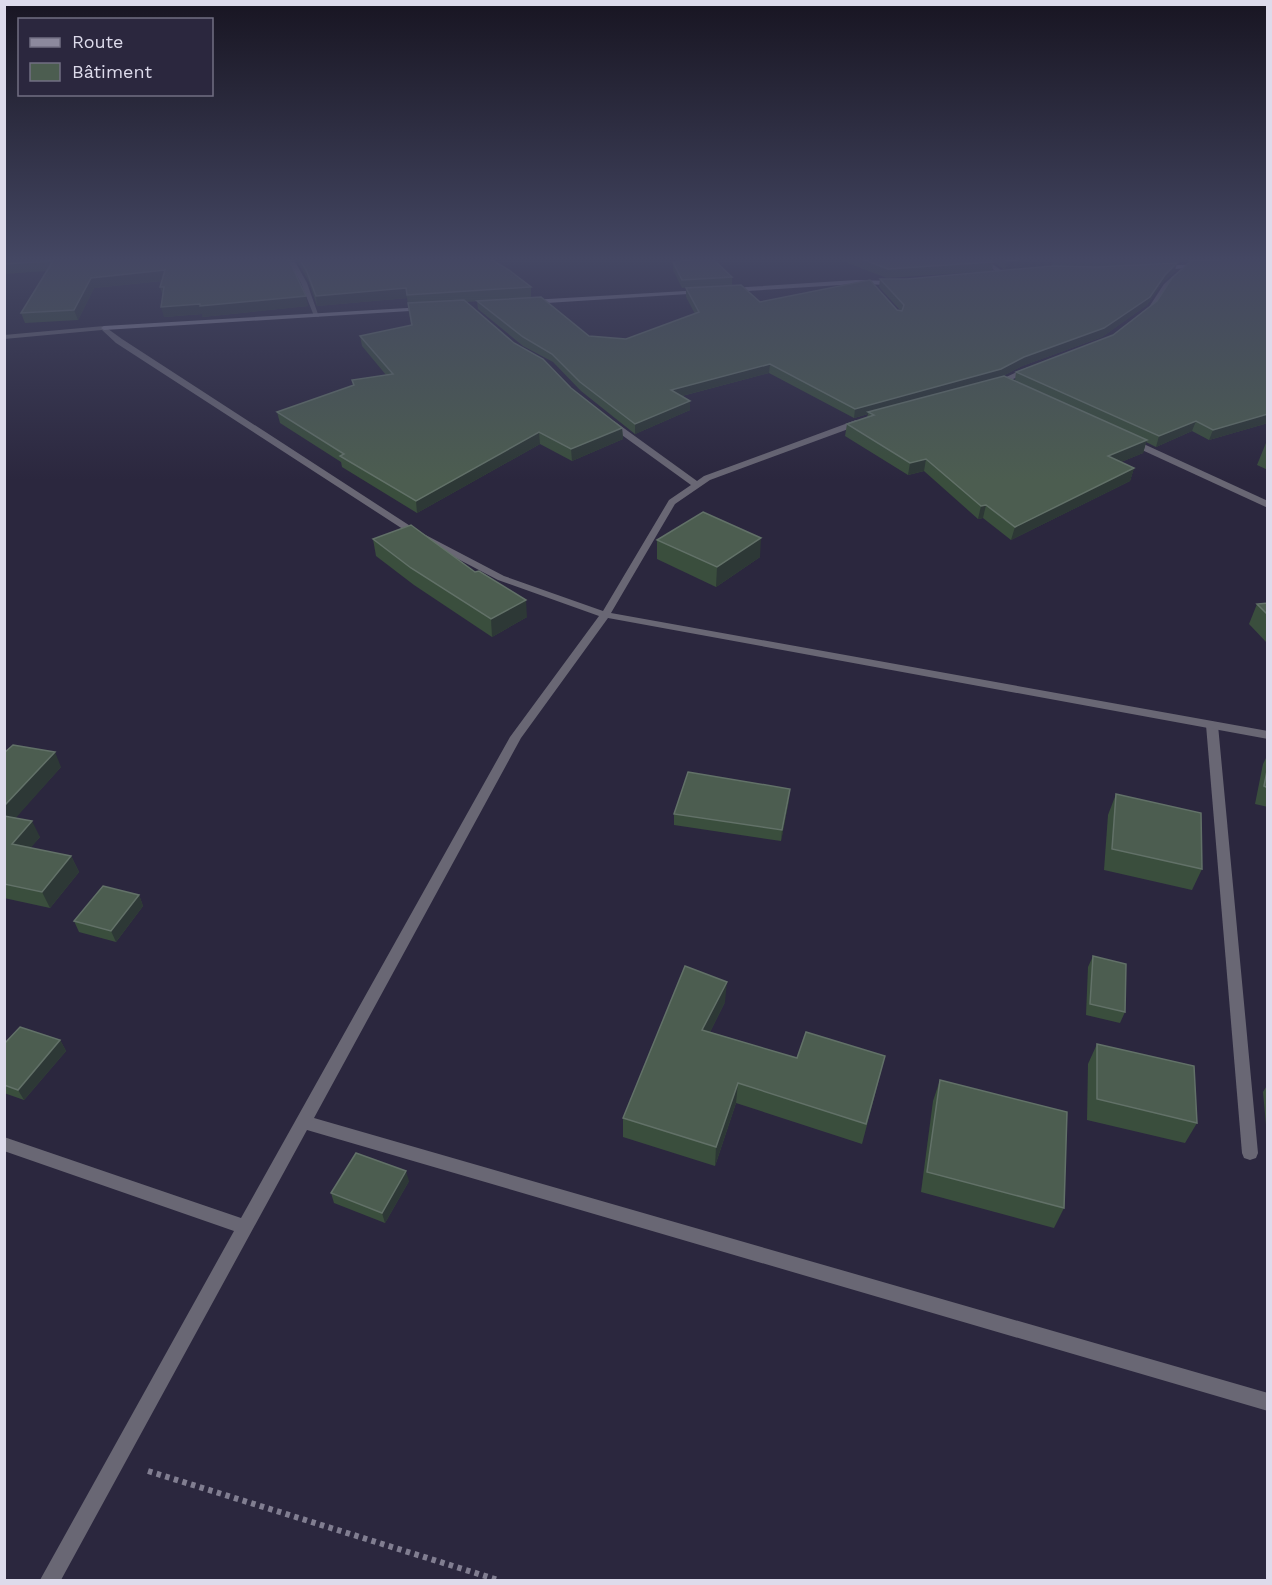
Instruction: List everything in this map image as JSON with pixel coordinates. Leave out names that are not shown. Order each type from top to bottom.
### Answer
[{"type":"street","points":[[4,337],[60,332]]},
{"type":"street","points":[[109,332],[119,341],[415,533],[501,578],[605,615],[1268,735]]},
{"type":"street","points":[[984,387],[1003,382],[1036,367]]},
{"type":"street","points":[[1003,382],[1013,387]]},
{"type":"street","points":[[604,417],[695,484]]},
{"type":"street","points":[[50,1581],[516,737],[605,615],[672,502],[695,484],[871,417]]},
{"type":"street","points":[[1127,439],[1268,504]]},
{"type":"street","points":[[1212,725],[1251,1153]]},
{"type":"street","points":[[304,1122],[1268,1402]]},
{"type":"street","points":[[4,1144],[245,1227]]},
{"type":"path","points":[[116,1461],[498,1581]]},
{"type":"building","points":[[379,332],[501,332],[514,343],[543,359],[571,388],[622,428],[571,449],[539,432],[416,501],[340,456],[344,454],[277,412],[354,385],[352,380],[393,374],[360,336]]},
{"type":"building","points":[[517,332],[584,332],[589,336],[626,339],[645,332],[1093,332],[1024,357],[1001,369],[855,409],[770,364],[671,390],[690,401],[635,424],[580,382],[552,354]]},
{"type":"building","points":[[1117,332],[1268,332],[1268,414],[1213,430],[1196,421],[1159,436],[1016,372]]},
{"type":"building","points":[[1004,376],[1147,440],[1108,456],[1134,468],[1015,527],[986,505],[981,506],[926,459],[910,463],[847,424],[874,415],[868,412]]},
{"type":"building","points":[[703,512],[761,538],[717,567],[657,540]]},
{"type":"building","points":[[411,525],[475,572],[479,571],[526,600],[491,619],[411,568],[373,539]]},
{"type":"building","points":[[1268,603],[1268,615],[1257,604]]},
{"type":"building","points":[[13,745],[55,752],[4,806],[4,753]]},
{"type":"building","points":[[1268,766],[1268,788],[1264,786]]},
{"type":"building","points":[[688,772],[790,789],[782,830],[674,814]]},
{"type":"building","points":[[1116,794],[1201,813],[1202,869],[1112,849]]},
{"type":"building","points":[[4,816],[32,821],[12,844],[71,856],[42,892],[4,884]]},
{"type":"building","points":[[103,886],[139,895],[111,931],[74,921]]},
{"type":"building","points":[[1093,956],[1126,964],[1125,1012],[1090,1004]]},
{"type":"building","points":[[685,966],[727,982],[702,1030],[797,1058],[806,1032],[885,1056],[866,1124],[738,1083],[716,1147],[623,1118]]},
{"type":"building","points":[[20,1027],[60,1040],[18,1090],[4,1085],[4,1044]]},
{"type":"building","points":[[1097,1044],[1194,1066],[1197,1123],[1097,1099]]},
{"type":"building","points":[[940,1080],[1067,1112],[1064,1208],[927,1172]]},
{"type":"building","points":[[356,1153],[406,1171],[382,1213],[331,1193]]}]
